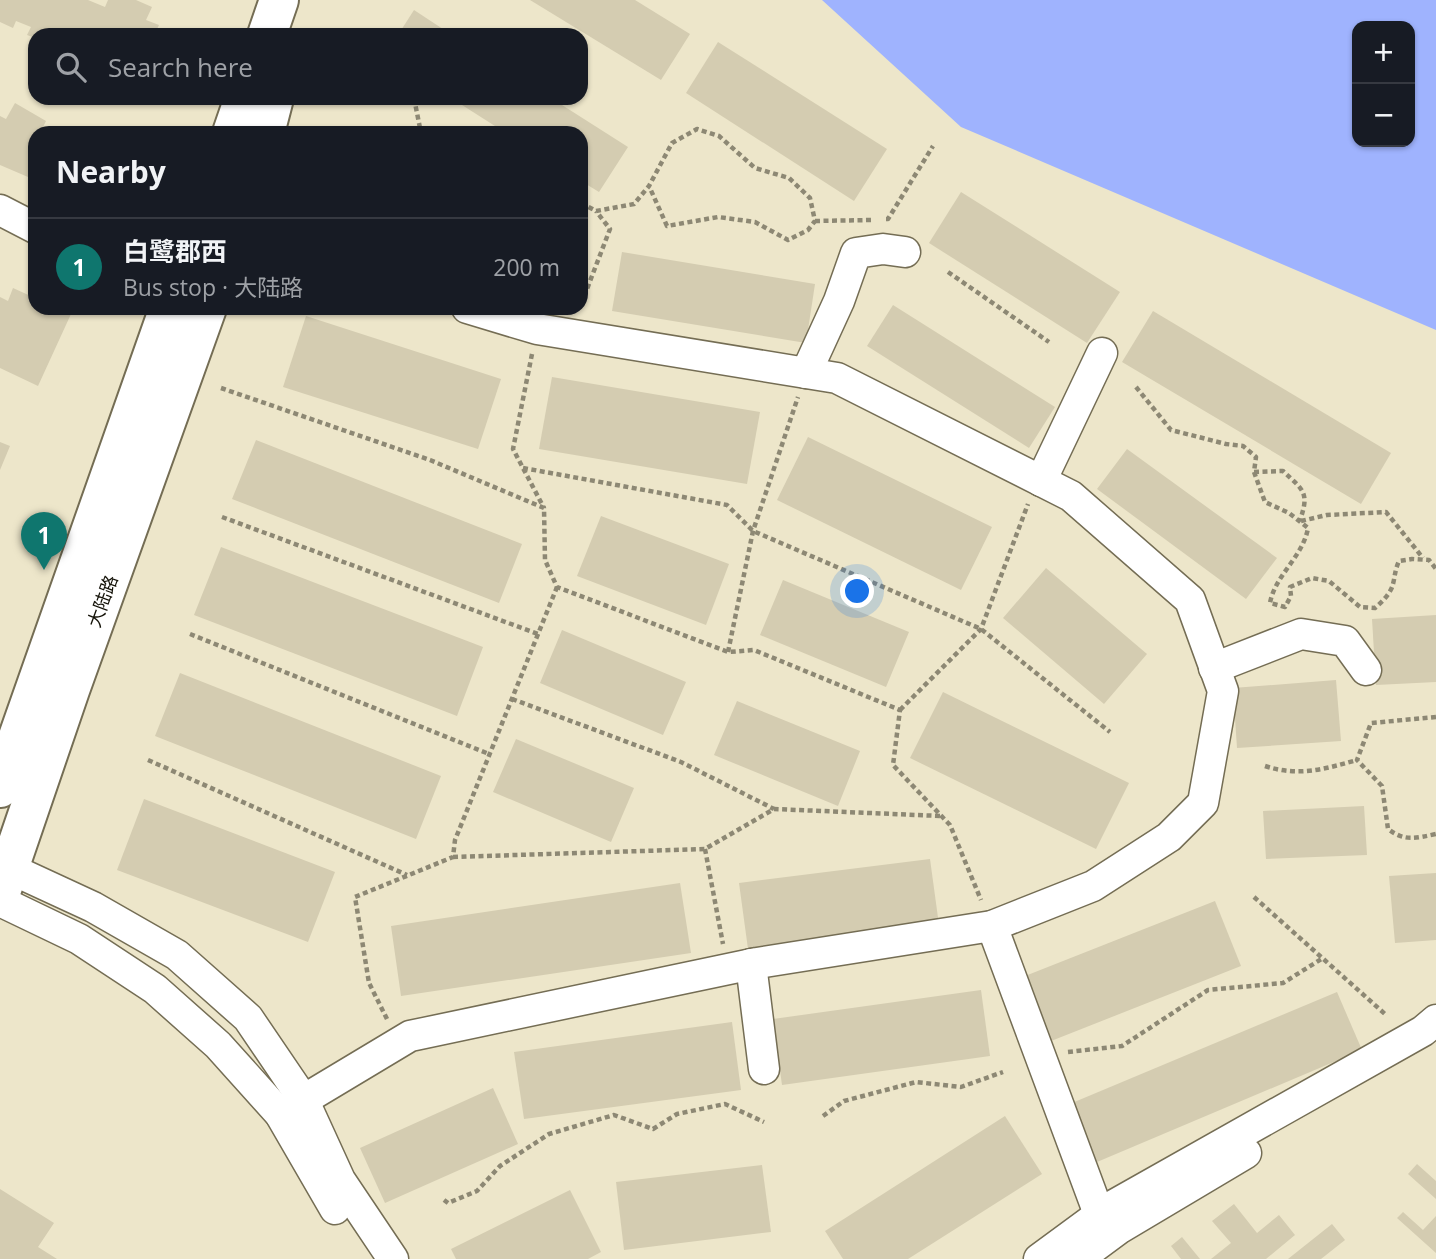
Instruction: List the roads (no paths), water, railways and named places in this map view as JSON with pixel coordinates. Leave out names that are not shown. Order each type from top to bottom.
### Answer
[{"type":"main road","points":[[269,28],[279,0]]},
{"type":"main road","points":[[294,28],[301,0]]},
{"type":"main road","points":[[234,126],[242,105]]},
{"type":"main road","points":[[267,126],[273,105]]},
{"type":"main road","name":"大陆路","points":[[0,788],[167,315]]},
{"type":"main road","name":"大陆路","points":[[2,882],[204,315]]},
{"type":"street","points":[[0,210],[28,224]]},
{"type":"street","points":[[806,373],[839,301],[856,253],[883,249],[905,252]]},
{"type":"street","points":[[291,1107],[410,1036],[738,958],[992,926],[1093,887],[1169,837],[1203,803],[1223,691],[1189,600],[1071,496],[837,378],[537,329],[490,315]]},
{"type":"street","points":[[1039,480],[1102,353]]},
{"type":"street","points":[[1214,668],[1301,634],[1345,641],[1366,670]]},
{"type":"street","points":[[2,882],[93,907],[177,955],[248,1018],[291,1107],[331,1203],[369,1259]]},
{"type":"street","points":[[2,882],[79,939],[155,989],[291,1107],[393,1259]]},
{"type":"street","points":[[992,926],[1099,1214]]},
{"type":"street","points":[[738,958],[764,1069]]},
{"type":"street","points":[[1039,1259],[1099,1214],[1423,1031],[1436,1020]]},
{"type":"street","points":[[1078,1259],[1120,1228],[1436,1040]]},
{"type":"place","name":"白鹭郡西","points":[[44,570]]}]
